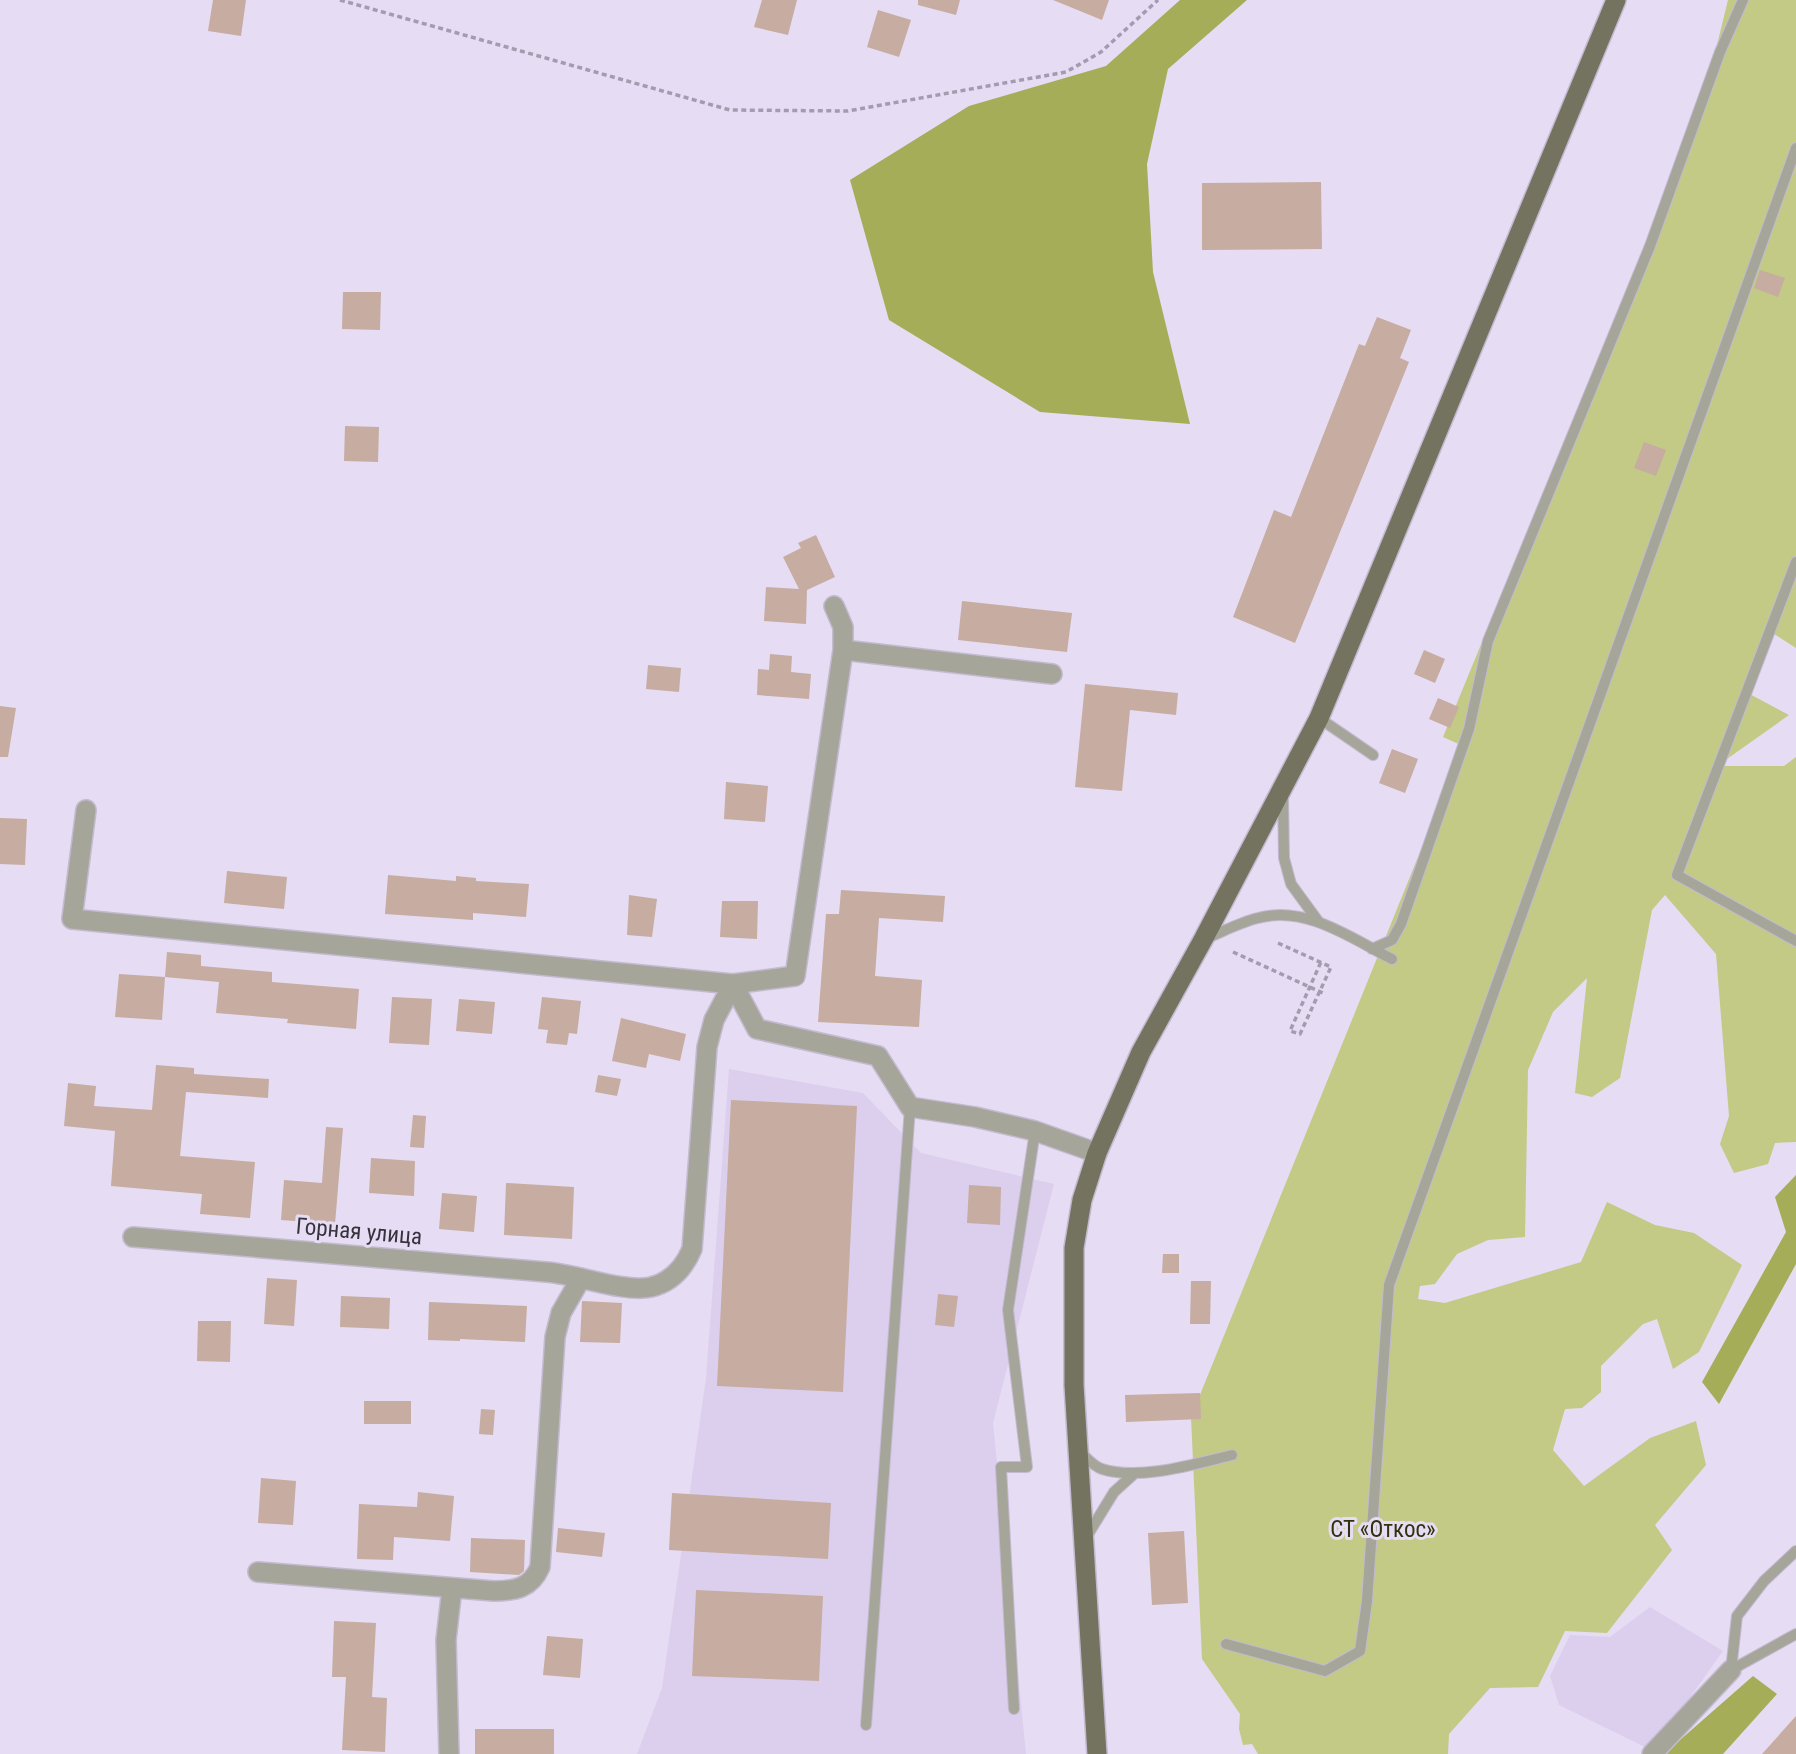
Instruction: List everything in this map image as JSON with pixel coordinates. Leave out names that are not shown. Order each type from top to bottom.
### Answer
[{"type":"main road","points":[[1097,1754],[1073,1372],[1074,1248],[1082,1200],[1097,1153],[1142,1052],[1205,938],[1319,718],[1616,0]]},
{"type":"street","points":[[86,810],[72,919],[733,984],[794,976],[844,650],[843,627],[834,606]]},
{"type":"street","points":[[844,650],[1052,674]]},
{"type":"street","points":[[733,984],[757,1029],[878,1056],[910,1107],[975,1116],[1035,1132],[1097,1153]]},
{"type":"street","name":"Горная улица","points":[[134,1237],[552,1272],[635,1288],[652,1286],[670,1279],[685,1265],[692,1249],[707,1047],[714,1020],[733,984]]},
{"type":"street","points":[[258,1572],[511,1591],[526,1586],[536,1577],[540,1567],[555,1337],[561,1312],[581,1278]]},
{"type":"street","points":[[449,1754],[446,1640],[452,1588]]},
{"type":"street","points":[[1652,1754],[1731,1670]]},
{"type":"lane","points":[[1372,949],[1392,940],[1401,924],[1469,729],[1488,641],[1650,246],[1720,52],[1743,0]]},
{"type":"lane","points":[[1226,1644],[1325,1671],[1360,1651],[1367,1601],[1389,1285],[1796,148]]},
{"type":"lane","points":[[1796,562],[1677,875],[1796,941]]},
{"type":"lane","points":[[1319,718],[1373,755]]},
{"type":"lane","points":[[1283,790],[1284,858],[1291,884],[1318,921]]},
{"type":"lane","points":[[1205,938],[1258,918],[1293,915],[1318,921],[1392,959]]},
{"type":"lane","points":[[866,1725],[910,1107]]},
{"type":"lane","points":[[1014,1709],[1002,1467],[1027,1467],[1008,1310],[1035,1132]]},
{"type":"lane","points":[[1078,1449],[1100,1468],[1135,1473],[1232,1455]]},
{"type":"lane","points":[[1084,1541],[1114,1492],[1135,1473]]},
{"type":"lane","points":[[1731,1670],[1737,1616],[1764,1581],[1796,1551]]},
{"type":"lane","points":[[1731,1670],[1796,1634]]},
{"type":"path","points":[[340,0],[730,110],[848,111],[1066,72],[1101,52],[1158,0]]},
{"type":"path","points":[[1278,943],[1321,962],[1331,967],[1300,1034],[1290,1031],[1321,962]]},
{"type":"path","points":[[1233,952],[1325,994]]},
{"type":"shaded area","points":[[729,1069],[863,1093],[921,1153],[1054,1184],[993,1423],[1026,1754],[637,1754],[662,1688],[706,1378]]},
{"type":"shaded area","points":[[1650,1607],[1723,1651],[1681,1710],[1645,1747],[1559,1705],[1550,1676],[1570,1635],[1610,1637]]},
{"type":"green space","points":[[1180,0],[1247,0],[1168,69],[1147,164],[1153,272],[1190,424],[1040,412],[889,320],[850,180],[969,106],[1106,66]]},
{"type":"green space","name":"СТ «Откос»","points":[[1728,0],[1796,0],[1796,648],[1768,630],[1744,691],[1789,715],[1717,766],[1784,766],[1796,757],[1796,1142],[1775,1143],[1768,1164],[1734,1173],[1720,1144],[1729,1116],[1716,954],[1665,895],[1652,910],[1620,1078],[1592,1097],[1575,1093],[1587,978],[1553,1012],[1528,1070],[1525,1237],[1488,1240],[1457,1254],[1435,1284],[1420,1286],[1418,1299],[1445,1303],[1581,1262],[1607,1202],[1655,1225],[1694,1233],[1742,1265],[1699,1352],[1673,1369],[1657,1319],[1643,1324],[1601,1366],[1601,1392],[1582,1408],[1565,1409],[1553,1450],[1584,1486],[1650,1438],[1696,1421],[1706,1465],[1655,1525],[1672,1550],[1607,1633],[1565,1631],[1538,1687],[1490,1688],[1449,1734],[1448,1754],[1258,1754],[1252,1744],[1243,1745],[1239,1729],[1240,1714],[1202,1659],[1191,1417],[1463,746],[1443,737],[1702,106]]},
{"type":"green space","points":[[1796,1175],[1796,1264],[1719,1404],[1702,1382],[1786,1232],[1775,1197]]},
{"type":"green space","points":[[1753,1676],[1777,1694],[1723,1754],[1664,1754]]},
{"type":"building","points":[[213,0],[246,0],[241,36],[208,31]]},
{"type":"building","points":[[762,0],[797,0],[788,35],[754,27]]},
{"type":"building","points":[[918,0],[960,0],[956,15],[918,5]]},
{"type":"building","points":[[1053,0],[1109,0],[1102,20]]},
{"type":"building","points":[[878,10],[911,20],[899,57],[867,47]]},
{"type":"building","points":[[1321,182],[1322,249],[1202,250],[1202,183]]},
{"type":"building","points":[[1760,270],[1785,278],[1778,297],[1754,288]]},
{"type":"building","points":[[343,292],[381,292],[380,330],[342,329]]},
{"type":"building","points":[[1377,317],[1411,330],[1400,358],[1409,362],[1295,643],[1233,617],[1274,510],[1291,517],[1359,344],[1365,346]]},
{"type":"building","points":[[345,426],[379,427],[378,462],[344,461]]},
{"type":"building","points":[[1644,442],[1666,450],[1656,476],[1634,468]]},
{"type":"building","points":[[816,535],[835,577],[807,590],[806,624],[764,621],[766,587],[799,589],[783,557],[801,548],[798,543]]},
{"type":"building","points":[[962,601],[1072,613],[1067,652],[958,640]]},
{"type":"building","points":[[1424,650],[1445,659],[1435,683],[1414,674]]},
{"type":"building","points":[[770,654],[792,656],[791,672],[811,674],[809,699],[757,695],[758,669],[769,670]]},
{"type":"building","points":[[648,665],[681,668],[679,692],[646,689]]},
{"type":"building","points":[[1085,684],[1178,693],[1176,715],[1130,710],[1122,791],[1075,787]]},
{"type":"building","points":[[1438,698],[1459,707],[1450,728],[1429,719]]},
{"type":"building","points":[[0,706],[16,708],[8,757],[0,757]]},
{"type":"building","points":[[1392,749],[1418,759],[1405,793],[1379,783]]},
{"type":"building","points":[[726,782],[768,786],[765,822],[724,819]]},
{"type":"building","points":[[0,818],[27,819],[25,865],[0,864]]},
{"type":"building","points":[[227,871],[287,877],[284,909],[224,903]]},
{"type":"building","points":[[388,875],[456,881],[456,876],[476,878],[476,881],[529,884],[526,917],[473,913],[473,920],[385,914]]},
{"type":"building","points":[[841,890],[945,896],[943,922],[879,918],[875,976],[922,980],[919,1027],[818,1022],[826,914],[839,914]]},
{"type":"building","points":[[629,895],[657,899],[652,937],[627,935]]},
{"type":"building","points":[[722,901],[758,901],[757,939],[720,937]]},
{"type":"building","points":[[167,952],[201,955],[201,966],[272,972],[272,982],[359,989],[356,1029],[287,1023],[288,1019],[216,1013],[219,982],[165,977]]},
{"type":"building","points":[[119,974],[165,977],[162,1020],[115,1017]]},
{"type":"building","points":[[392,997],[432,999],[429,1045],[389,1043]]},
{"type":"building","points":[[542,997],[581,1001],[577,1034],[569,1033],[567,1045],[546,1043],[548,1030],[538,1029]]},
{"type":"building","points":[[459,999],[495,1002],[492,1034],[456,1031]]},
{"type":"building","points":[[621,1018],[686,1034],[680,1061],[649,1054],[646,1068],[612,1061]]},
{"type":"building","points":[[156,1065],[194,1068],[194,1074],[269,1079],[268,1098],[186,1092],[180,1156],[255,1162],[250,1218],[200,1214],[202,1194],[111,1186],[115,1131],[64,1126],[68,1083],[96,1086],[94,1106],[152,1110]]},
{"type":"building","points":[[598,1075],[621,1079],[617,1096],[595,1092]]},
{"type":"building","points":[[731,1100],[857,1106],[843,1392],[717,1386]]},
{"type":"building","points":[[413,1115],[426,1116],[424,1148],[410,1147]]},
{"type":"building","points":[[326,1127],[343,1128],[335,1224],[281,1220],[284,1180],[322,1183]]},
{"type":"building","points":[[371,1158],[415,1161],[414,1196],[369,1193]]},
{"type":"building","points":[[506,1183],[574,1187],[572,1239],[504,1235]]},
{"type":"building","points":[[969,1185],[1001,1187],[1000,1225],[967,1223]]},
{"type":"building","points":[[442,1193],[477,1196],[474,1232],[439,1229]]},
{"type":"building","points":[[1163,1254],[1179,1254],[1179,1273],[1162,1273]]},
{"type":"building","points":[[267,1278],[297,1280],[294,1326],[264,1324]]},
{"type":"building","points":[[1191,1281],[1211,1281],[1210,1324],[1190,1324]]},
{"type":"building","points":[[938,1294],[958,1296],[954,1327],[935,1325]]},
{"type":"building","points":[[341,1296],[390,1298],[389,1329],[340,1327]]},
{"type":"building","points":[[582,1301],[622,1303],[620,1343],[580,1342]]},
{"type":"building","points":[[429,1302],[527,1306],[525,1342],[428,1340]]},
{"type":"building","points":[[198,1321],[231,1321],[230,1362],[197,1361]]},
{"type":"building","points":[[1200,1393],[1201,1419],[1126,1422],[1125,1395]]},
{"type":"building","points":[[364,1401],[411,1401],[411,1424],[364,1424]]},
{"type":"building","points":[[481,1409],[495,1410],[493,1435],[479,1434]]},
{"type":"building","points":[[261,1478],[296,1481],[293,1525],[258,1523]]},
{"type":"building","points":[[418,1492],[454,1496],[450,1541],[394,1537],[393,1560],[357,1559],[359,1504],[417,1507]]},
{"type":"building","points":[[672,1493],[831,1503],[828,1559],[669,1550]]},
{"type":"building","points":[[558,1528],[605,1533],[602,1557],[556,1552]]},
{"type":"building","points":[[1184,1531],[1188,1603],[1152,1605],[1148,1533]]},
{"type":"building","points":[[471,1538],[525,1540],[524,1571],[519,1575],[470,1572]]},
{"type":"building","points":[[696,1590],[823,1596],[819,1681],[692,1676]]},
{"type":"building","points":[[334,1621],[376,1623],[372,1697],[387,1698],[385,1752],[342,1750],[346,1677],[332,1677]]},
{"type":"building","points":[[547,1636],[583,1639],[580,1678],[543,1675]]},
{"type":"building","points":[[1796,1716],[1796,1754],[1762,1754]]},
{"type":"building","points":[[475,1729],[554,1729],[554,1754],[475,1754]]}]
